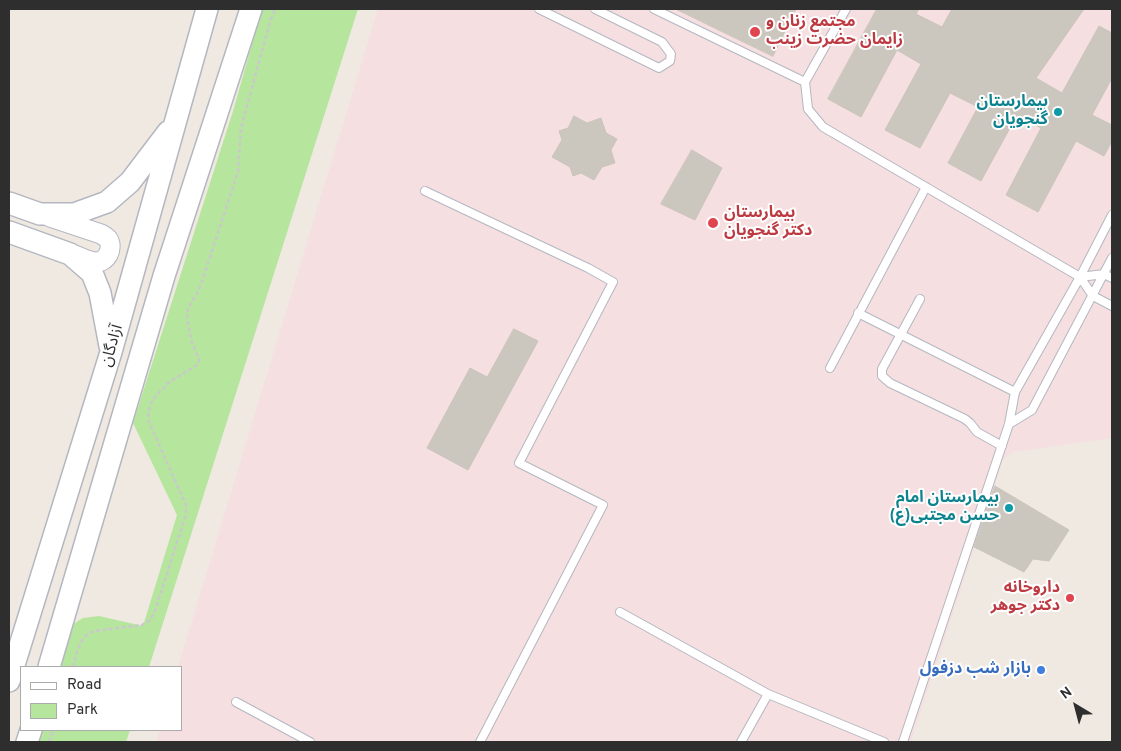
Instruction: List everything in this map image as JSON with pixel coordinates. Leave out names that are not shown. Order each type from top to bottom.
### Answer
[{"type":"main road","name":"آزادگان","points":[[9,681],[111,352],[206,9]]},
{"type":"main road","name":"آزادگان","points":[[49,666],[164,276],[248,12]]},
{"type":"main road","points":[[9,203],[40,214],[74,214],[107,202],[130,182],[175,122]]},
{"type":"main road","points":[[9,232],[70,254],[92,273],[100,293],[111,352]]},
{"type":"street","points":[[40,214],[101,234],[108,239],[110,248],[105,260],[96,262],[70,254]]},
{"type":"lane","points":[[538,9],[660,68],[670,61],[670,54],[662,42],[595,9]]},
{"type":"lane","points":[[654,9],[805,82]]},
{"type":"lane","points":[[846,9],[805,82],[808,109],[823,127],[1080,277],[1093,296],[1112,306]]},
{"type":"lane","points":[[830,368],[926,187]]},
{"type":"lane","points":[[425,191],[588,268],[613,282],[519,463],[603,505],[480,742]]},
{"type":"lane","points":[[903,742],[1002,446],[1009,424],[1015,392],[1080,277],[1112,215]]},
{"type":"lane","points":[[1009,424],[1032,410],[1112,258]]},
{"type":"lane","points":[[1080,277],[1104,274],[1112,278]]},
{"type":"lane","points":[[920,299],[882,369],[882,376],[890,383],[965,419],[977,432],[1002,446]]},
{"type":"lane","points":[[858,313],[1015,392]]},
{"type":"lane","points":[[620,612],[768,694],[884,742]]},
{"type":"lane","points":[[741,742],[768,694]]},
{"type":"lane","points":[[236,702],[310,742]]},
{"type":"path","points":[[73,666],[81,642],[87,633],[142,624],[150,620],[155,611],[186,514],[186,505],[149,422],[148,412],[153,399],[168,383],[198,365],[199,360],[192,342],[187,319],[188,308],[198,290],[238,172],[241,128],[275,9]]},
{"type":"shaded area","name":"بیمارستان دکتر گنجویان","points":[[378,9],[1112,9],[1112,438],[1012,452],[1003,460],[911,742],[156,742],[160,731],[182,731],[182,666],[178,666]]},
{"type":"green space","points":[[262,9],[358,9],[149,666],[60,666],[73,624],[83,618],[99,616],[143,626],[177,515],[133,423],[233,111]]},
{"type":"green space","points":[[42,731],[130,731],[126,742],[38,742]]},
{"type":"building","name":"مجتمع زنان و زایمان حضرت زینب","points":[[676,9],[796,9],[773,56]]},
{"type":"building","name":"بیمارستان گنجویان","points":[[877,9],[919,9],[916,14],[942,27],[952,9],[1084,9],[1036,78],[1062,93],[1099,26],[1112,33],[1112,78],[1092,115],[1112,125],[1112,141],[1104,156],[1076,141],[1038,212],[1006,195],[1041,128],[1017,115],[981,181],[948,163],[978,107],[950,93],[920,148],[885,130],[921,64],[897,50],[861,117],[828,99]]},
{"type":"building","points":[[574,116],[587,123],[601,118],[606,133],[617,139],[611,150],[615,163],[602,167],[594,180],[581,173],[573,176],[570,167],[552,157],[562,140],[559,131],[568,128]]},
{"type":"building","points":[[692,150],[722,168],[695,220],[661,204]]},
{"type":"building","points":[[514,329],[538,341],[468,470],[427,448],[470,368],[487,377]]},
{"type":"building","name":"بیمارستان امام حسن مجتبی(ع)","points":[[995,486],[1069,530],[1049,561],[1033,559],[1024,572],[974,547]]},
{"type":"place","name":"مجتمع زنان و زایمان حضرت زینب","points":[[755,32]]},
{"type":"place","name":"بیمارستان گنجویان","points":[[1058,112]]},
{"type":"place","name":"بیمارستان دکتر گنجویان","points":[[713,223]]},
{"type":"place","name":"بیمارستان امام حسن مجتبی(ع)","points":[[1009,508]]},
{"type":"place","name":"داروخانه دکتر جوهر","points":[[1070,598]]},
{"type":"place","name":"بازار شب دزفول","points":[[1041,670]]}]
